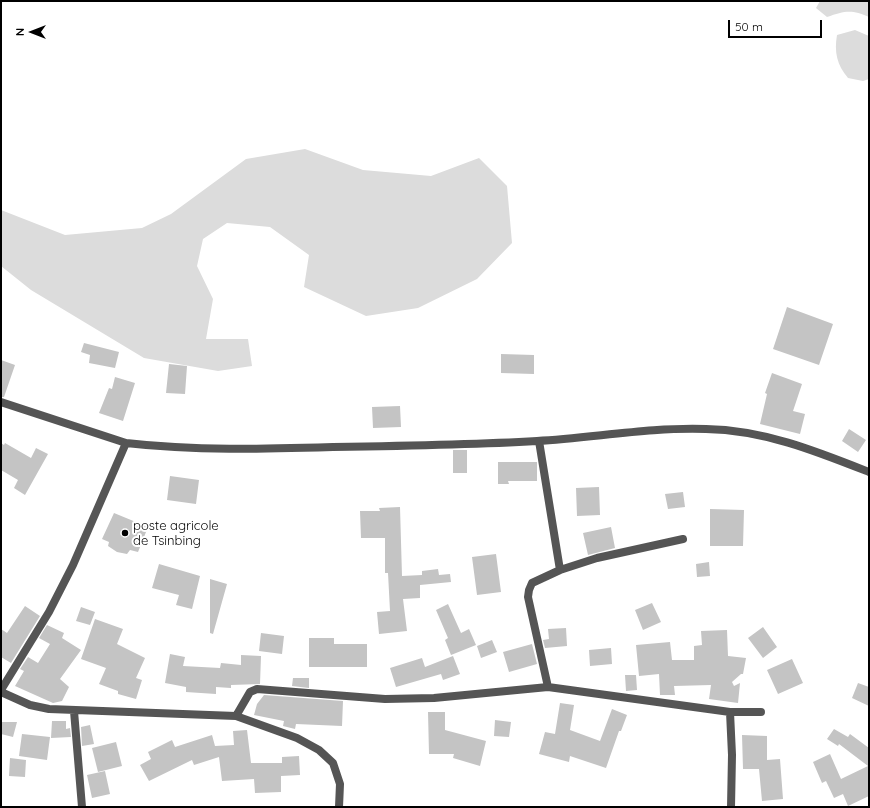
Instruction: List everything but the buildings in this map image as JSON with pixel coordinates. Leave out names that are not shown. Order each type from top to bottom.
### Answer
[{"type":"street","points":[[1,402],[126,443],[164,447],[240,449],[539,441],[661,430],[707,428],[781,440],[869,472]]},
{"type":"street","points":[[539,441],[560,570]]},
{"type":"street","points":[[126,443],[92,522],[56,598],[1,691],[30,705],[74,711],[236,716],[297,738],[319,750],[333,764],[340,784],[339,807]]},
{"type":"street","points":[[548,687],[528,597],[532,583],[560,570],[598,558],[683,539]]},
{"type":"street","points":[[236,716],[250,692],[257,689],[385,699],[434,698],[548,687],[730,712],[761,712]]},
{"type":"street","points":[[74,711],[82,807]]},
{"type":"street","points":[[730,712],[732,755],[731,807]]},
{"type":"shaded area","points":[[820,1],[869,1],[869,17],[858,13],[848,12],[838,13],[827,17],[816,8]]},
{"type":"shaded area","points":[[855,30],[869,36],[869,79],[863,81],[848,78],[841,68],[836,53],[837,35]]},
{"type":"shaded area","points":[[305,149],[363,170],[431,176],[479,158],[507,186],[512,243],[477,279],[418,308],[366,316],[304,287],[309,255],[270,227],[227,223],[203,239],[197,266],[213,299],[206,339],[248,339],[252,366],[218,371],[144,358],[31,290],[1,266],[1,210],[65,235],[142,228],[171,214],[246,159]]},
{"type":"place","name":"poste agricole de Tsinbing","points":[[125,533]]}]
